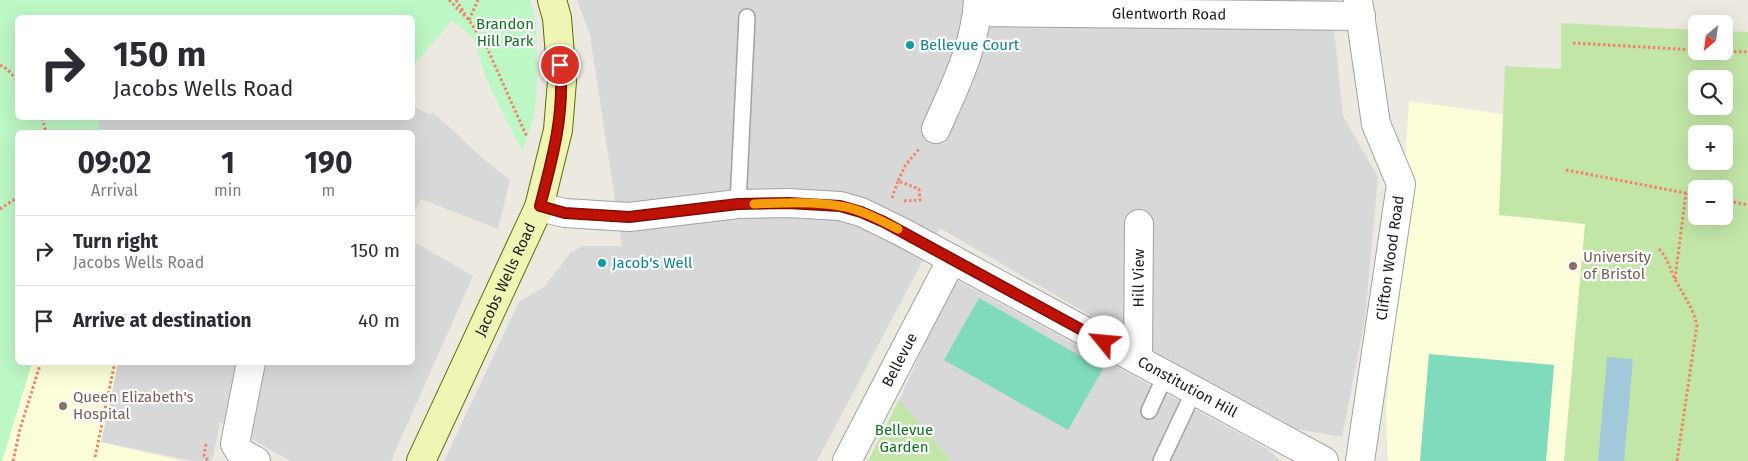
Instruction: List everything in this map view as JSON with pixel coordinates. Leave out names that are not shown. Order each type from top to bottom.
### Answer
[{"type":"main road","name":"Jacobs Wells Road","points":[[421,461],[540,206],[558,130],[562,81],[557,18],[552,0]]},
{"type":"street","name":"Glentworth Road","points":[[978,6],[1359,8]]},
{"type":"street","points":[[936,129],[963,65],[978,6]]},
{"type":"street","name":"Clifton Wood Road","points":[[1359,8],[1376,124],[1401,184],[1360,461]]},
{"type":"street","name":"Constitution Hill","points":[[540,206],[565,213],[629,217],[738,204],[788,203],[840,206],[861,212],[902,232],[1324,461]]},
{"type":"street","name":"Hill View","points":[[1138,360],[1139,224]]},
{"type":"street","name":"Bellevue","points":[[847,461],[952,259]]},
{"type":"street","points":[[250,365],[235,444],[238,451],[256,461]]},
{"type":"lane","points":[[738,204],[747,17]]},
{"type":"lane","points":[[1149,411],[1165,376]]},
{"type":"lane","points":[[1161,461],[1194,391]]},
{"type":"path","points":[[449,0],[469,20]]},
{"type":"path","points":[[456,0],[487,48],[527,138]]},
{"type":"path","points":[[469,20],[478,0]]},
{"type":"path","points":[[1573,43],[1688,50]]},
{"type":"path","points":[[1733,51],[1748,52]]},
{"type":"path","points":[[0,65],[15,77]]},
{"type":"path","points":[[902,232],[904,200],[920,200],[919,189],[898,181],[905,166],[936,129]]},
{"type":"path","points":[[1566,170],[1686,193],[1675,280]]},
{"type":"path","points":[[0,209],[15,199]]},
{"type":"path","points":[[1733,202],[1748,204]]},
{"type":"path","points":[[1660,249],[1665,255],[1675,280],[1692,308],[1697,325],[1677,461]]},
{"type":"path","points":[[13,461],[20,429],[40,365]]},
{"type":"path","points":[[95,457],[114,365]]},
{"type":"path","points":[[204,456],[209,461]]},
{"type":"shaded area","points":[[577,0],[1331,0],[1343,116],[1378,177],[1365,319],[1342,437],[1280,426],[940,228],[817,461],[444,461],[519,302],[545,286],[571,252],[583,246],[622,246],[590,35]]},
{"type":"shaded area","name":"University of Bristol","points":[[1409,101],[1688,140],[1688,170],[1725,170],[1726,180],[1688,180],[1688,225],[1729,225],[1748,461],[1388,461],[1386,407],[1395,316]]},
{"type":"shaded area","points":[[415,107],[430,115],[433,112],[480,156],[510,180],[498,229],[421,199],[415,211],[415,130],[100,130],[98,120],[415,120]]},
{"type":"shaded area","points":[[415,242],[473,276],[391,461],[291,461],[220,422],[212,461],[193,461],[101,442],[118,365],[415,365]]},
{"type":"shaded area","points":[[955,279],[1266,448],[1281,461],[951,461],[899,400]]},
{"type":"shaded area","name":"Queen Elizabeth's Hospital","points":[[31,365],[118,365],[101,442],[181,461],[2,461]]},
{"type":"green space","name":"Brandon Hill Park","points":[[0,0],[530,0],[536,20],[537,79],[535,112],[523,151],[486,78],[474,39],[452,20],[415,64],[415,15],[15,15],[15,120],[98,120],[100,130],[15,130],[15,365],[31,365],[2,461],[0,461]]},
{"type":"green space","points":[[1561,23],[1688,30],[1688,60],[1733,60],[1733,31],[1748,32],[1748,461],[1564,461],[1585,224],[1499,215],[1505,66],[1561,69]]},
{"type":"green space","points":[[979,298],[1103,369],[1068,430],[944,360]]},
{"type":"green space","points":[[1429,354],[1554,365],[1546,461],[1420,461]]},
{"type":"green space","name":"Bellevue Garden","points":[[899,400],[951,461],[868,461]]},
{"type":"water","points":[[1607,357],[1633,359],[1624,461],[1598,461]]},
{"type":"slow traffic","points":[[754,204],[788,203],[840,206],[861,212],[898,229]]},
{"type":"place","name":"Bellevue Court","points":[[910,45]]},
{"type":"place","name":"Jacob's Well","points":[[602,263]]},
{"type":"place","name":"University of Bristol","points":[[1573,266]]},
{"type":"place","name":"Queen Elizabeth's Hospital","points":[[63,406]]},
{"type":"route","points":[[560,65],[562,81],[558,130],[540,206],[565,213],[629,217],[738,204],[788,203],[840,206],[861,212],[884,222],[1104,342]]}]
